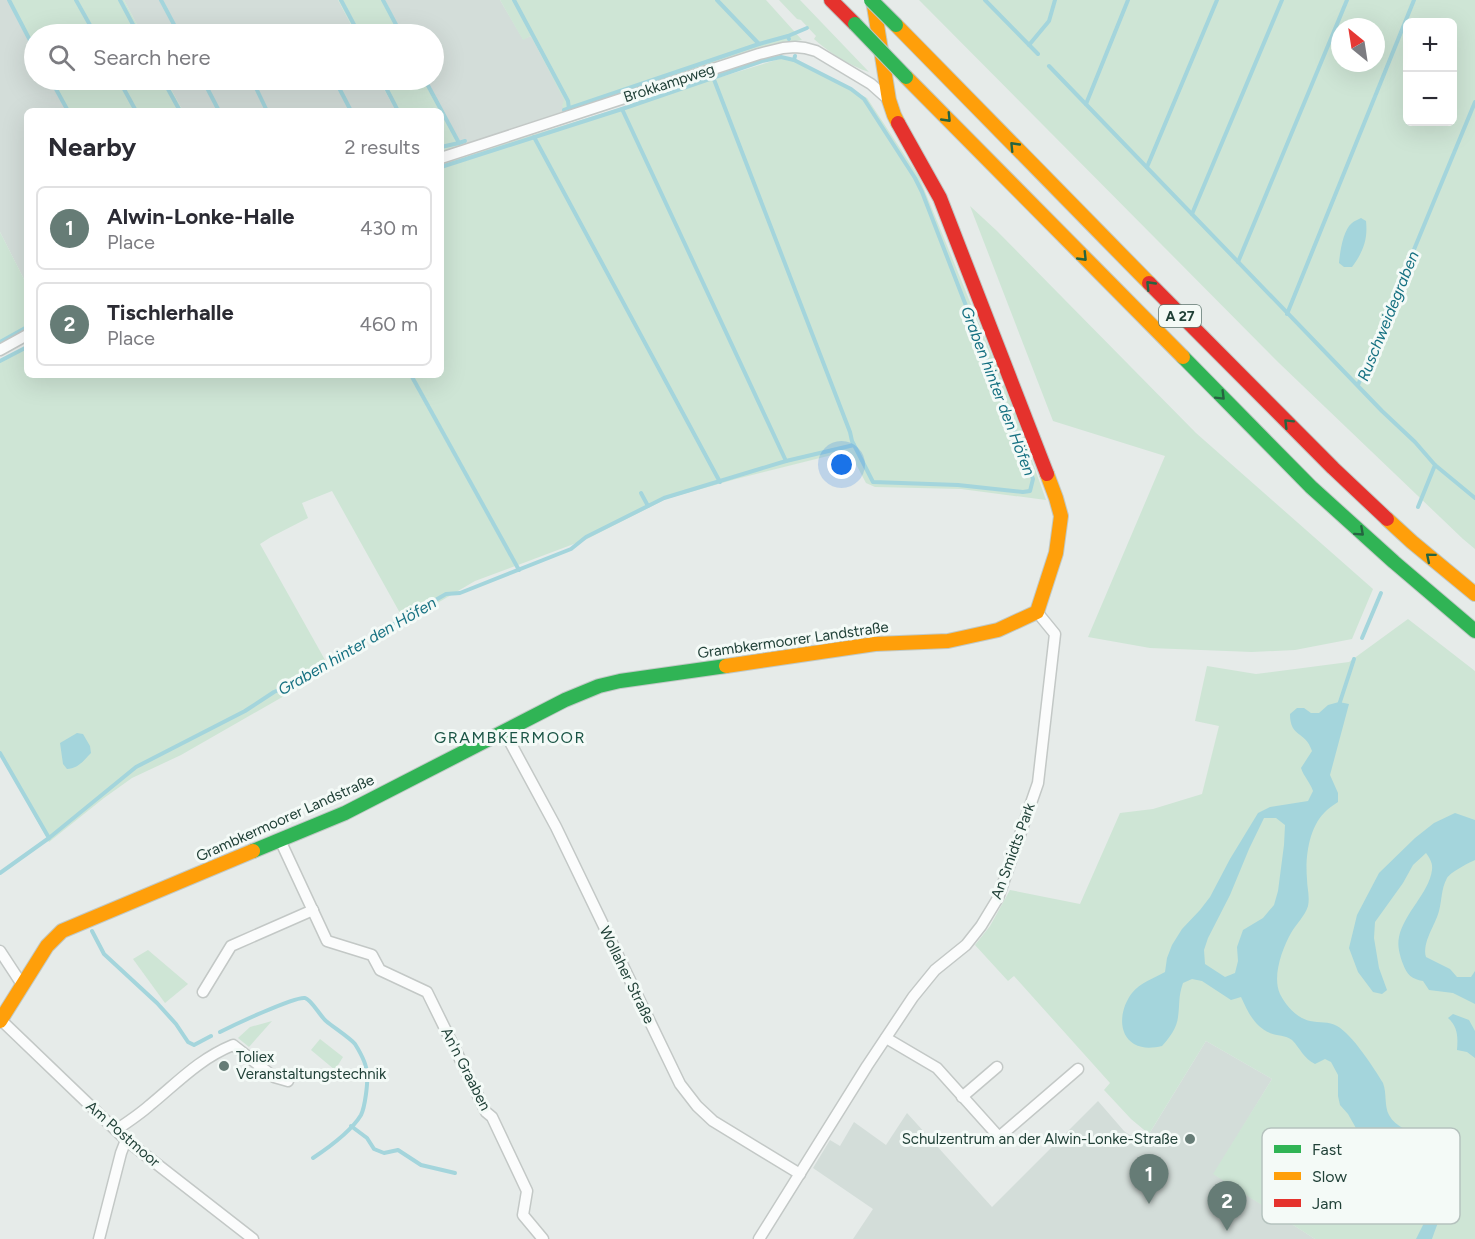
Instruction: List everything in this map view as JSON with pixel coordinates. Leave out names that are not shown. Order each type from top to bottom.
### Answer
[{"type":"main road","name":"A 27","points":[[831,0],[1311,487],[1475,631]]},
{"type":"main road","name":"A 27","points":[[872,0],[1333,468],[1413,542],[1475,594]]},
{"type":"main road","points":[[872,0],[888,100],[894,116],[940,198],[1038,449],[1061,516],[1056,553],[1037,612]]},
{"type":"main road","name":"Grambkermoorer Landstraße","points":[[1,1021],[47,946],[62,931],[345,813],[564,700],[599,686],[874,644],[948,641],[998,630],[1037,612]]},
{"type":"street","name":"Brokkampweg","points":[[444,157],[783,48],[805,48],[816,51],[871,84],[888,100]]},
{"type":"street","points":[[0,350],[24,337]]},
{"type":"street","name":"An Smidts Park","points":[[759,1239],[867,1066],[913,998],[935,970],[966,945],[998,898],[1038,783],[1055,634],[1037,612]]},
{"type":"street","name":"Wollaher Straße","points":[[504,731],[556,827],[680,1084],[696,1106],[713,1120],[800,1174]]},
{"type":"street","points":[[203,992],[231,946],[313,910],[280,840]]},
{"type":"street","name":"An'n Graaben","points":[[313,910],[327,941],[372,955],[380,970],[427,992],[486,1112],[492,1117],[527,1191],[523,1215],[543,1239]]},
{"type":"street","points":[[0,951],[23,986]]},
{"type":"street","name":"Am Postmoor","points":[[1,1021],[126,1140],[253,1239]]},
{"type":"street","points":[[886,1038],[937,1068],[999,1137],[1078,1069]]},
{"type":"street","points":[[116,1130],[148,1107],[195,1066],[233,1045],[274,1077],[288,1081]]},
{"type":"street","points":[[962,1097],[997,1067]]},
{"type":"street","points":[[99,1239],[126,1140]]},
{"type":"shaded area","points":[[0,0],[8,0],[24,31],[24,90],[55,90],[65,108],[24,108],[24,279],[0,232]]},
{"type":"shaded area","points":[[124,0],[338,0],[351,24],[137,24]]},
{"type":"shaded area","points":[[385,0],[500,0],[523,39],[531,36],[565,100],[567,114],[462,146],[444,113],[444,108],[441,108],[431,90],[444,90],[444,24],[397,24]]},
{"type":"shaded area","points":[[171,90],[384,90],[394,108],[181,108]]},
{"type":"shaded area","name":"Schulzentrum an der Alwin-Lonke-Straße","points":[[1206,1041],[1272,1079],[1214,1174],[1262,1205],[1262,1224],[1292,1224],[1315,1239],[853,1239],[873,1209],[813,1168],[830,1140],[840,1146],[854,1122],[886,1145],[907,1113],[992,1207],[1098,1101],[1124,1131],[1143,1144]]},
{"type":"green space","points":[[8,0],[124,0],[137,24],[24,24],[24,31]]},
{"type":"green space","points":[[338,0],[385,0],[397,24],[351,24]]},
{"type":"green space","points":[[500,0],[766,0],[802,40],[772,45],[567,114],[562,106],[564,100],[531,36],[523,40]]},
{"type":"green space","points":[[779,0],[800,0],[869,72],[833,54],[820,44],[814,39],[816,36]]},
{"type":"green space","points":[[919,0],[1475,0],[1475,549],[1279,363]]},
{"type":"green space","points":[[786,57],[867,98],[919,177],[1013,407],[1046,500],[961,489],[875,487],[866,483],[850,453],[832,455],[666,499],[587,539],[475,581],[405,622],[332,491],[302,503],[308,518],[260,544],[329,667],[319,676],[181,755],[132,778],[49,842],[0,754],[0,362],[24,350],[24,378],[444,378],[444,162]]},
{"type":"green space","points":[[55,90],[171,90],[181,108],[65,108]]},
{"type":"green space","points":[[384,90],[431,90],[441,108],[394,108]]},
{"type":"green space","points":[[444,113],[462,146],[444,151]]},
{"type":"green space","points":[[970,206],[1196,433],[1373,589],[1352,639],[1295,650],[1252,652],[1150,648],[1088,637],[1165,456],[1053,421]]},
{"type":"green space","points":[[0,232],[24,279],[24,329],[0,343]]},
{"type":"green space","points":[[1408,619],[1475,671],[1475,1239],[1315,1239],[1291,1224],[1460,1224],[1460,1128],[1262,1128],[1262,1205],[1213,1174],[1272,1079],[1206,1041],[1149,1134],[1131,1119],[1104,1090],[1110,1083],[1014,976],[1008,981],[975,945],[990,926],[1010,890],[1080,904],[1120,813],[1153,809],[1202,794],[1219,726],[1195,721],[1207,666],[1256,674],[1349,662]]},
{"type":"green space","points":[[148,950],[188,984],[165,1003],[133,959]]},
{"type":"green space","points":[[272,1021],[249,1047],[238,1038],[250,1027]]},
{"type":"green space","points":[[320,1039],[343,1057],[335,1070],[311,1050]]},
{"type":"water","points":[[1361,218],[1366,221],[1364,246],[1352,267],[1344,267],[1339,263],[1344,236],[1349,226]]},
{"type":"water","points":[[1339,702],[1349,704],[1330,775],[1338,793],[1338,802],[1321,817],[1309,842],[1308,906],[1284,947],[1279,963],[1278,987],[1285,1003],[1296,1014],[1310,1021],[1334,1024],[1349,1036],[1383,1083],[1389,1115],[1402,1128],[1356,1128],[1340,1105],[1338,1075],[1331,1062],[1325,1059],[1315,1064],[1290,1038],[1273,1034],[1260,1027],[1252,1018],[1241,997],[1231,1000],[1202,981],[1192,979],[1183,983],[1176,1025],[1162,1046],[1148,1048],[1134,1044],[1128,1039],[1123,1027],[1123,1012],[1128,999],[1139,986],[1165,972],[1172,945],[1182,929],[1210,897],[1258,813],[1270,807],[1308,801],[1313,791],[1301,768],[1312,751],[1306,740],[1292,727],[1290,714],[1297,708],[1319,713],[1328,705]],"holes":[[[1264,818],[1276,818],[1285,825],[1278,891],[1274,905],[1263,918],[1243,930],[1237,947],[1238,961],[1235,973],[1225,977],[1205,964],[1204,950],[1208,938]]]},
{"type":"water","points":[[77,733],[83,734],[91,753],[78,766],[67,769],[63,764],[60,743]]},
{"type":"water","points":[[1455,813],[1475,820],[1475,860],[1456,870],[1447,878],[1439,911],[1425,951],[1426,957],[1450,969],[1457,977],[1471,977],[1475,971],[1475,1004],[1453,993],[1429,990],[1423,981],[1408,974],[1401,958],[1398,944],[1402,928],[1426,887],[1432,870],[1431,861],[1426,853],[1413,865],[1375,922],[1374,938],[1379,968],[1387,990],[1382,994],[1373,992],[1358,972],[1349,948],[1357,915],[1379,873],[1434,823]]},
{"type":"water","points":[[1453,1014],[1469,1020],[1475,1031],[1475,1058],[1467,1052],[1457,1050],[1457,1032],[1448,1018]]},
{"type":"water","points":[[1424,1224],[1437,1224],[1432,1239],[1416,1239]]},
{"type":"waterway","points":[[9,0],[24,29]]},
{"type":"waterway","points":[[76,0],[89,24]]},
{"type":"waterway","points":[[120,0],[133,24]]},
{"type":"waterway","points":[[161,0],[174,24]]},
{"type":"waterway","points":[[341,0],[354,24]]},
{"type":"waterway","points":[[383,0],[396,24]]},
{"type":"waterway","points":[[514,0],[568,101],[569,109]]},
{"type":"waterway","points":[[717,0],[759,44]]},
{"type":"waterway","points":[[985,0],[1038,54]]},
{"type":"waterway","points":[[1029,45],[1049,21],[1055,0]]},
{"type":"waterway","points":[[1086,104],[1128,0]]},
{"type":"waterway","points":[[1147,167],[1217,0]]},
{"type":"waterway","points":[[1192,214],[1282,0]]},
{"type":"waterway","points":[[1238,262],[1347,0]]},
{"type":"waterway","points":[[1287,314],[1414,0]]},
{"type":"waterway","name":"Graben hinter den Höfen","points":[[789,39],[788,36],[807,28]]},
{"type":"waterway","points":[[564,110],[788,36]]},
{"type":"waterway","name":"Graben hinter den Höfen","points":[[713,77],[852,441],[873,482],[958,485],[1030,491],[1033,479],[915,178],[864,99],[851,89],[794,60],[795,56]]},
{"type":"waterway","points":[[444,166],[762,61],[781,57],[794,60]]},
{"type":"waterway","points":[[1049,66],[1435,465],[1418,507]]},
{"type":"waterway","points":[[56,90],[66,108]]},
{"type":"waterway","points":[[124,90],[134,108]]},
{"type":"waterway","points":[[168,90],[178,108]]},
{"type":"waterway","points":[[208,90],[217,108]]},
{"type":"waterway","points":[[257,90],[266,108]]},
{"type":"waterway","points":[[340,90],[349,108]]},
{"type":"waterway","points":[[387,90],[396,108]]},
{"type":"waterway","points":[[430,90],[440,108]]},
{"type":"waterway","name":"Ruschweidegraben","points":[[1358,385],[1475,102]]},
{"type":"waterway","points":[[622,109],[786,461]]},
{"type":"waterway","points":[[444,115],[459,143],[465,141]]},
{"type":"waterway","points":[[534,137],[720,482]]},
{"type":"waterway","points":[[444,146],[459,143]]},
{"type":"waterway","points":[[0,342],[24,329]]},
{"type":"waterway","points":[[0,361],[24,349]]},
{"type":"waterway","points":[[413,378],[519,570]]},
{"type":"waterway","name":"Graben hinter den Höfen","points":[[0,873],[49,838],[136,767],[245,711],[274,692],[309,677],[361,643],[446,594],[460,593],[571,549],[586,537],[664,498],[786,461],[854,445]]},
{"type":"waterway","points":[[1435,465],[1475,498]]},
{"type":"waterway","points":[[641,493],[648,506]]},
{"type":"waterway","name":"Ruschweidegraben","points":[[1362,638],[1381,593]]},
{"type":"waterway","name":"Ruschweidegraben","points":[[1339,705],[1354,659]]},
{"type":"waterway","points":[[0,753],[49,838]]},
{"type":"waterway","points":[[92,931],[104,954],[157,1003],[176,1024],[188,1042],[194,1045],[211,1036]]},
{"type":"waterway","points":[[220,1032],[277,1006],[305,998],[326,1021],[355,1044],[367,1070],[367,1089],[361,1115],[346,1133],[313,1158]]},
{"type":"waterway","points":[[351,1126],[367,1138],[374,1149],[384,1153],[398,1150],[421,1165],[455,1173]]},
{"type":"traffic: fast","points":[[871,0],[896,25]]},
{"type":"traffic: fast","points":[[855,24],[906,77]]},
{"type":"traffic: fast","points":[[1183,357],[1311,487],[1475,631]]},
{"type":"traffic: fast","points":[[253,851],[345,813],[565,700],[599,686],[726,666]]},
{"type":"traffic: slow","points":[[873,0],[889,100],[898,123]]},
{"type":"traffic: slow","points":[[896,25],[1149,283]]},
{"type":"traffic: slow","points":[[906,77],[1183,357]]},
{"type":"traffic: slow","points":[[726,666],[875,644],[948,641],[998,630],[1037,612],[1056,553],[1061,516],[1047,474]]},
{"type":"traffic: slow","points":[[1387,519],[1475,594]]},
{"type":"traffic: slow","points":[[0,1021],[47,946],[62,931],[253,851]]},
{"type":"traffic: jam","points":[[831,0],[855,24]]},
{"type":"traffic: jam","points":[[898,123],[940,198],[1047,474]]},
{"type":"traffic: jam","points":[[1149,283],[1333,468],[1387,519]]},
{"type":"place","name":"Toliex Veranstaltungstechnik","points":[[224,1066]]},
{"type":"place","name":"Schulzentrum an der Alwin-Lonke-Straße","points":[[1190,1139]]},
{"type":"place","name":"Alwin-Lonke-Halle","points":[[1149,1204]]},
{"type":"place","name":"Tischlerhalle","points":[[1227,1231]]},
{"type":"district","name":"GRAMBKERMOOR","points":[[510,737]]}]
